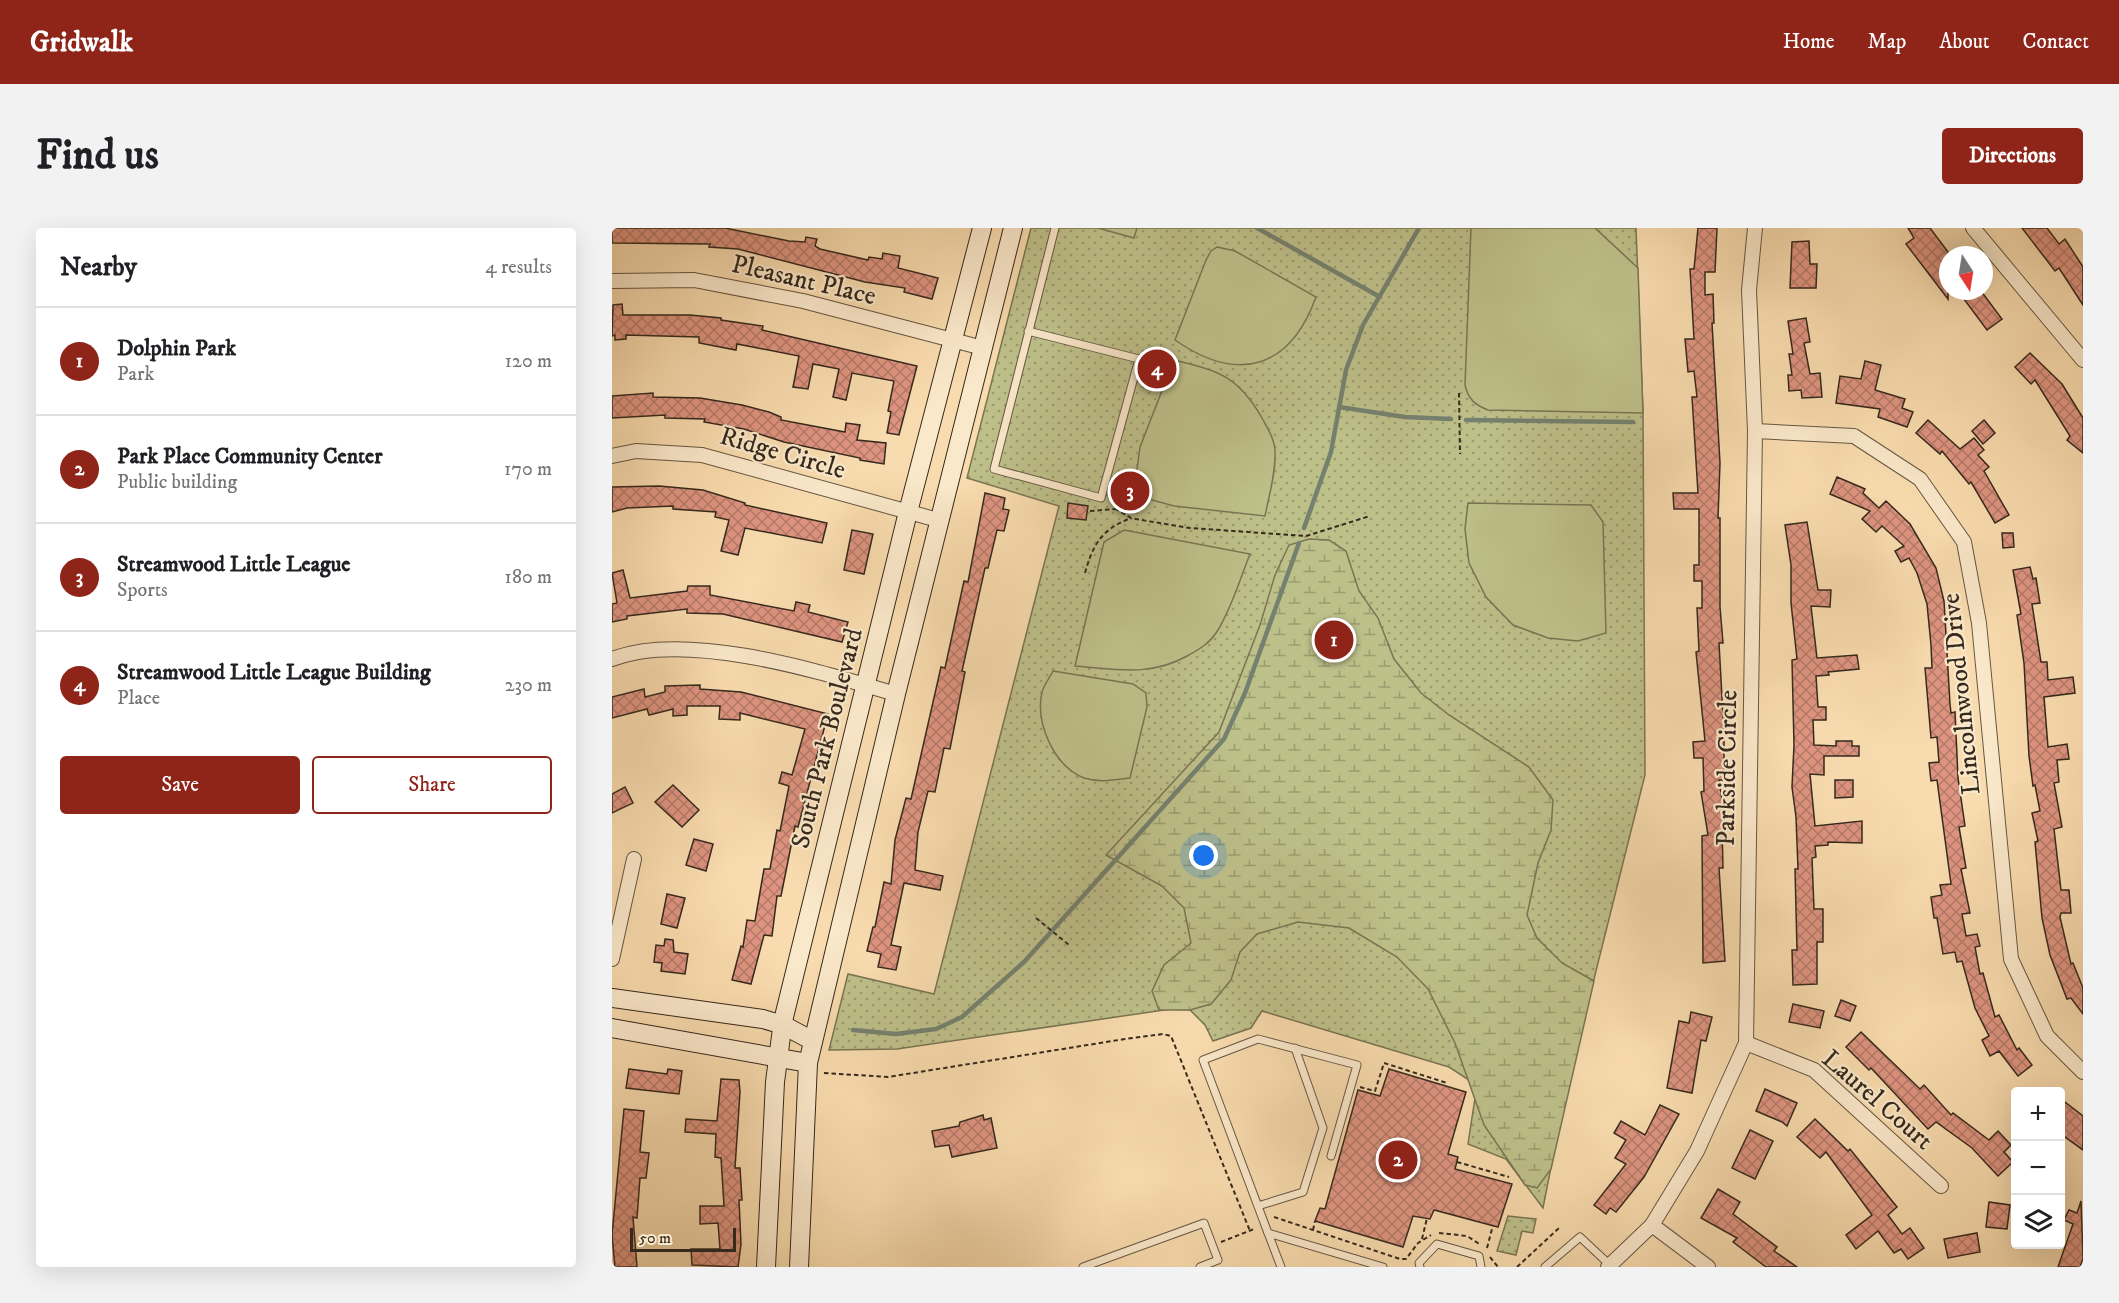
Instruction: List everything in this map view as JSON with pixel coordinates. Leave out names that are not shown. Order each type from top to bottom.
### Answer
[{"type":"street","name":"South Park Boulevard","points":[[766,1267],[777,1056],[783,1025],[908,512],[982,228]]},
{"type":"street","points":[[799,1267],[807,1068],[938,520],[1013,228]]},
{"type":"street","name":"Parkside Circle","points":[[1609,1266],[1652,1225],[1697,1151],[1746,1043],[1755,431],[1749,290],[1755,228]]},
{"type":"street","points":[[1973,228],[2083,360]]},
{"type":"street","name":"Pleasant Place","points":[[612,281],[694,280],[803,301],[983,348]]},
{"type":"street","name":"Lincolnwood Drive","points":[[1755,431],[1854,436],[1920,479],[1964,542],[1979,623],[2011,959],[2048,1036],[2083,1072]]},
{"type":"street","name":"Ridge Circle","points":[[612,456],[636,451],[702,455],[938,520]]},
{"type":"street","points":[[612,659],[655,649],[687,648],[733,654],[896,694]]},
{"type":"street","points":[[612,959],[634,859]]},
{"type":"street","points":[[612,998],[763,1019],[783,1025],[813,1041]]},
{"type":"street","points":[[612,1028],[777,1056],[807,1068]]},
{"type":"street","name":"Laurel Court","points":[[1746,1043],[1814,1070],[1941,1186]]},
{"type":"street","points":[[1652,1225],[1708,1267]]},
{"type":"lane","points":[[1028,331],[1139,359],[1101,498],[994,469],[1020,357],[1055,228]]},
{"type":"lane","points":[[1281,1267],[1203,1060],[1258,1039],[1357,1065],[1331,1156]]},
{"type":"lane","points":[[1259,1210],[1303,1192],[1323,1128],[1295,1048]]},
{"type":"lane","points":[[1083,1267],[1204,1223],[1218,1260],[1200,1267]]},
{"type":"lane","points":[[1268,1233],[1383,1267]]},
{"type":"lane","points":[[1545,1267],[1580,1238],[1609,1266]]},
{"type":"lane","points":[[1420,1267],[1419,1263],[1437,1244],[1479,1256],[1481,1267]]},
{"type":"path","points":[[1459,393],[1460,454]]},
{"type":"path","points":[[1104,487],[1116,509],[1131,518],[1190,528],[1306,536],[1370,516]]},
{"type":"path","points":[[1090,511],[1116,509]]},
{"type":"path","points":[[1085,573],[1091,550],[1100,535],[1116,524],[1131,518]]},
{"type":"path","points":[[1036,918],[1069,945]]},
{"type":"path","points":[[807,1068],[888,1077],[1125,1039],[1163,1034],[1171,1036],[1250,1231]]},
{"type":"path","points":[[1352,1085],[1375,1091],[1384,1063],[1447,1083]]},
{"type":"path","points":[[1456,1162],[1509,1177]]},
{"type":"path","points":[[1259,1210],[1400,1259],[1406,1259],[1412,1254],[1421,1240],[1427,1218]]},
{"type":"path","points":[[1312,1230],[1315,1221]]},
{"type":"path","points":[[1212,1246],[1265,1225]]},
{"type":"path","points":[[1486,1251],[1493,1225]]},
{"type":"path","points":[[1517,1267],[1558,1228]]},
{"type":"path","points":[[1421,1240],[1437,1233],[1452,1232],[1479,1242],[1498,1267]]},
{"type":"green space","points":[[1031,228],[1636,228],[1643,413],[1645,775],[1566,1091],[1543,1208],[1506,1159],[1468,1144],[1475,1098],[1469,1080],[1449,1067],[1262,1011],[1251,1028],[1213,1041],[1205,1025],[1190,1010],[1171,1009],[897,1049],[829,1050],[848,974],[934,994],[1059,506],[967,478]]},
{"type":"green space","points":[[1098,228],[1137,228],[1134,238]]},
{"type":"green space","points":[[1471,228],[1595,228],[1638,268],[1643,413],[1488,410],[1473,401],[1465,385]]},
{"type":"green space","points":[[1217,247],[1235,251],[1316,297],[1305,321],[1292,340],[1277,354],[1259,362],[1240,365],[1220,362],[1198,354],[1175,340],[1206,260],[1211,251]]},
{"type":"green space","points":[[1174,360],[1226,377],[1253,404],[1269,430],[1275,448],[1275,460],[1265,516],[1174,506],[1145,498],[1141,500],[1143,503],[1128,512],[1113,485],[1130,476],[1131,479],[1136,477],[1140,447]]},
{"type":"green space","points":[[1468,503],[1591,505],[1603,522],[1606,633],[1578,641],[1548,638],[1513,625],[1486,597],[1469,563],[1465,529]]},
{"type":"green space","points":[[1124,530],[1250,554],[1223,621],[1212,639],[1200,648],[1173,663],[1160,667],[1119,670],[1075,666],[1104,542]]},
{"type":"green space","points":[[1309,539],[1329,540],[1346,551],[1359,591],[1378,618],[1394,659],[1421,693],[1449,715],[1529,767],[1553,800],[1551,830],[1538,863],[1527,915],[1537,938],[1562,963],[1594,981],[1551,1169],[1537,1188],[1525,1185],[1484,1125],[1455,1043],[1428,989],[1397,957],[1349,928],[1298,922],[1257,934],[1240,952],[1231,980],[1211,1004],[1190,1010],[1159,1010],[1152,991],[1164,965],[1191,943],[1184,908],[1162,886],[1106,855],[1219,732],[1260,625],[1275,575],[1289,545]]},
{"type":"green space","points":[[1053,671],[1133,684],[1146,693],[1147,707],[1130,778],[1090,780],[1073,772],[1056,754],[1044,730],[1041,717],[1042,692]]},
{"type":"green space","points":[[1508,1216],[1536,1219],[1533,1233],[1522,1231],[1516,1255],[1497,1251]]},
{"type":"building","points":[[612,228],[725,228],[789,241],[805,242],[806,237],[817,239],[815,246],[820,249],[868,260],[869,257],[882,259],[883,253],[900,256],[898,268],[938,278],[932,299],[904,292],[905,288],[865,282],[738,249],[709,247],[710,244],[612,243]]},
{"type":"building","points":[[1698,228],[1717,228],[1715,272],[1705,272],[1705,295],[1713,294],[1714,323],[1712,323],[1720,463],[1718,518],[1720,518],[1720,607],[1723,643],[1719,643],[1724,780],[1719,780],[1726,825],[1722,826],[1723,868],[1719,868],[1725,961],[1703,963],[1702,836],[1708,835],[1701,792],[1704,791],[1703,758],[1694,758],[1693,742],[1705,741],[1696,652],[1699,651],[1697,608],[1702,608],[1702,581],[1694,581],[1694,565],[1699,565],[1699,509],[1674,509],[1673,493],[1698,493],[1692,397],[1697,397],[1694,371],[1688,372],[1685,339],[1694,339],[1690,269],[1694,269]]},
{"type":"building","points":[[1908,228],[1930,228],[1944,246],[1939,246],[1939,287],[1906,244],[1914,238]]},
{"type":"building","points":[[2022,228],[2047,228],[2059,244],[2065,239],[2083,267],[2083,305],[2059,268],[2055,271]]},
{"type":"building","points":[[1809,241],[1810,264],[1817,264],[1816,288],[1790,288],[1792,242]]},
{"type":"building","points":[[1965,300],[1988,300],[2002,319],[1987,330]]},
{"type":"building","points":[[622,304],[623,315],[690,315],[721,318],[721,320],[763,326],[762,330],[917,366],[899,435],[887,433],[891,412],[888,411],[894,381],[852,373],[846,400],[833,397],[839,369],[813,364],[808,389],[793,387],[799,356],[737,344],[736,350],[699,343],[699,337],[626,335],[626,339],[615,340],[615,335],[612,336],[613,305]]},
{"type":"building","points":[[1806,318],[1810,342],[1804,343],[1810,374],[1820,373],[1822,397],[1802,398],[1801,390],[1789,391],[1788,375],[1792,375],[1789,354],[1793,354],[1788,321]]},
{"type":"building","points":[[2030,353],[2062,384],[2083,418],[2083,453],[2067,440],[2070,436],[2035,380],[2031,384],[2015,367]]},
{"type":"building","points":[[1151,354],[1171,360],[1164,383],[1144,378]]},
{"type":"building","points":[[1865,361],[1881,365],[1875,390],[1905,399],[1902,408],[1913,412],[1907,427],[1878,417],[1880,409],[1836,403],[1840,376],[1861,379]]},
{"type":"building","points":[[653,393],[653,397],[700,398],[742,405],[769,412],[781,417],[781,420],[845,432],[846,423],[860,425],[857,440],[886,443],[884,464],[784,442],[744,429],[704,422],[705,419],[665,418],[665,415],[612,418],[612,396]]},
{"type":"building","points":[[1928,420],[1960,449],[1974,438],[1984,450],[1978,455],[1989,467],[1984,471],[2009,515],[1995,523],[1971,482],[1969,484],[1942,451],[1940,454],[1916,433]]},
{"type":"building","points":[[1984,420],[1995,433],[1983,444],[1972,431]]},
{"type":"building","points":[[1837,477],[1865,489],[1863,493],[1879,508],[1886,501],[1910,524],[1936,568],[1944,601],[1950,704],[1951,713],[1955,712],[1958,778],[1965,826],[1959,827],[1966,868],[1961,869],[1970,913],[1962,914],[1966,936],[1977,934],[1980,946],[1975,947],[1980,974],[1983,973],[1995,1017],[1999,1015],[2017,1050],[2019,1048],[2032,1065],[2018,1076],[1999,1051],[1990,1056],[1982,1040],[1989,1036],[1975,1008],[1962,961],[1957,962],[1955,952],[1943,954],[1937,918],[1934,918],[1931,897],[1942,895],[1940,885],[1951,884],[1937,780],[1931,781],[1929,763],[1939,762],[1937,737],[1931,738],[1925,668],[1932,668],[1927,604],[1917,573],[1909,558],[1901,562],[1895,551],[1904,546],[1882,526],[1876,532],[1862,519],[1870,511],[1830,494]]},
{"type":"building","points":[[1129,478],[1143,504],[1127,512],[1113,487]]},
{"type":"building","points":[[659,486],[703,490],[745,503],[745,505],[827,523],[822,543],[745,528],[738,555],[721,551],[729,520],[715,517],[716,512],[673,509],[673,506],[627,508],[612,512],[612,487]]},
{"type":"building","points":[[985,493],[1005,498],[1003,509],[1009,510],[1004,531],[997,530],[988,568],[985,568],[962,671],[965,672],[950,749],[944,748],[935,792],[928,791],[918,832],[915,870],[943,876],[940,890],[904,883],[891,945],[901,947],[896,970],[878,967],[881,954],[867,951],[873,927],[875,927],[884,882],[891,884],[895,840],[906,798],[911,799],[941,667],[945,668],[964,581],[968,582]]},
{"type":"building","points":[[1068,503],[1088,506],[1086,520],[1067,518]]},
{"type":"building","points":[[1807,522],[1818,590],[1831,590],[1830,607],[1811,606],[1817,658],[1857,655],[1859,669],[1828,672],[1829,675],[1816,676],[1818,707],[1826,707],[1826,720],[1813,720],[1814,745],[1836,746],[1836,741],[1852,741],[1852,746],[1859,746],[1859,756],[1824,756],[1824,775],[1810,774],[1815,826],[1862,821],[1862,843],[1828,842],[1828,845],[1815,846],[1816,857],[1812,858],[1814,909],[1823,909],[1823,942],[1817,942],[1817,984],[1793,985],[1792,950],[1797,950],[1795,869],[1798,869],[1796,817],[1792,787],[1794,745],[1792,660],[1797,659],[1791,603],[1791,565],[1785,525]]},
{"type":"building","points":[[852,530],[873,534],[864,574],[844,570]]},
{"type":"building","points":[[2002,533],[2013,533],[2014,547],[2003,548]]},
{"type":"building","points":[[2030,567],[2033,579],[2036,578],[2040,603],[2032,604],[2041,662],[2047,662],[2048,680],[2073,677],[2075,693],[2044,697],[2048,747],[2067,744],[2069,759],[2057,760],[2059,782],[2054,783],[2062,827],[2054,829],[2061,890],[2069,890],[2071,913],[2061,913],[2060,917],[2071,964],[2073,963],[2083,988],[2083,1014],[2071,998],[2067,999],[2050,955],[2042,918],[2035,842],[2038,841],[2032,813],[2040,811],[2035,785],[2033,786],[2029,756],[2024,663],[2017,615],[2021,614],[2013,570]]},
{"type":"building","points":[[623,570],[630,598],[687,591],[688,586],[710,586],[710,595],[794,611],[796,602],[810,605],[808,612],[848,622],[842,642],[723,614],[687,613],[687,609],[627,616],[627,619],[612,622],[612,604],[617,603],[612,573]]},
{"type":"building","points":[[700,685],[700,689],[741,692],[828,714],[798,827],[795,826],[781,896],[777,896],[772,936],[764,935],[751,984],[732,980],[741,946],[743,947],[747,920],[755,921],[764,869],[770,869],[777,830],[780,831],[789,786],[779,783],[782,772],[792,775],[805,729],[740,713],[740,720],[719,719],[720,706],[687,706],[687,715],[673,716],[673,709],[649,715],[647,709],[612,718],[612,697],[644,689],[645,697],[665,692],[665,686]]},
{"type":"building","points":[[1835,780],[1853,780],[1853,797],[1835,798]]},
{"type":"building","points":[[673,785],[699,810],[682,827],[655,802]]},
{"type":"building","points":[[625,787],[633,803],[612,813],[612,794]]},
{"type":"building","points":[[694,839],[713,844],[706,871],[686,865]]},
{"type":"building","points":[[667,894],[685,898],[677,928],[661,924]]},
{"type":"building","points":[[665,939],[673,940],[674,952],[688,954],[685,974],[661,971],[662,963],[654,962],[656,945],[664,946]]},
{"type":"building","points":[[1841,1000],[1856,1006],[1850,1021],[1835,1016]]},
{"type":"building","points":[[1793,1004],[1824,1011],[1820,1028],[1789,1022]]},
{"type":"building","points":[[1691,1012],[1712,1017],[1706,1041],[1701,1040],[1692,1093],[1667,1088],[1679,1021],[1689,1023]]},
{"type":"building","points":[[1861,1032],[1920,1089],[1924,1085],[1951,1115],[1953,1113],[1989,1140],[1998,1131],[2011,1145],[2004,1152],[2011,1160],[2011,1164],[1998,1176],[1972,1148],[1936,1122],[1928,1129],[1871,1068],[1869,1070],[1846,1047]]},
{"type":"building","points":[[629,1069],[667,1074],[668,1069],[682,1071],[679,1094],[626,1088]]},
{"type":"building","points":[[1389,1069],[1466,1092],[1448,1154],[1458,1157],[1455,1169],[1512,1184],[1498,1227],[1434,1210],[1430,1219],[1413,1216],[1403,1247],[1315,1221],[1320,1208],[1325,1209],[1358,1090],[1380,1096]]},
{"type":"building","points":[[721,1079],[739,1080],[735,1168],[740,1168],[742,1200],[739,1200],[741,1244],[738,1267],[692,1265],[691,1249],[720,1249],[718,1223],[700,1224],[700,1206],[724,1206],[721,1158],[715,1157],[716,1134],[685,1132],[686,1119],[717,1121]]},
{"type":"building","points":[[1765,1089],[1797,1103],[1787,1126],[1756,1111]]},
{"type":"building","points":[[2065,1102],[2083,1116],[2083,1150],[2065,1137]]},
{"type":"building","points":[[1660,1105],[1679,1114],[1644,1177],[1616,1212],[1610,1208],[1606,1214],[1594,1205],[1626,1164],[1615,1158],[1626,1140],[1614,1133],[1621,1121],[1645,1135]]},
{"type":"building","points":[[624,1109],[644,1111],[640,1152],[649,1153],[646,1178],[640,1178],[637,1218],[633,1217],[637,1267],[615,1267],[612,1235]]},
{"type":"building","points":[[983,1115],[984,1120],[991,1118],[997,1148],[952,1157],[949,1145],[935,1147],[932,1131],[959,1126],[960,1122]]},
{"type":"building","points":[[1815,1119],[1848,1151],[1850,1149],[1897,1207],[1888,1215],[1902,1234],[1910,1228],[1924,1248],[1908,1259],[1901,1249],[1894,1253],[1878,1231],[1856,1249],[1846,1235],[1872,1215],[1826,1152],[1820,1158],[1797,1137]]},
{"type":"building","points":[[1750,1130],[1773,1141],[1755,1179],[1732,1168]]},
{"type":"building","points":[[1718,1189],[1740,1202],[1733,1214],[1777,1247],[1774,1251],[1797,1267],[1766,1267],[1733,1242],[1737,1238],[1701,1218]]},
{"type":"building","points":[[2081,1201],[2083,1258],[2080,1267],[2058,1267],[2073,1224],[2065,1220],[2065,1218],[2069,1210],[2077,1213]]},
{"type":"building","points":[[1989,1202],[2010,1205],[2007,1229],[1986,1227]]},
{"type":"building","points":[[1977,1233],[1980,1252],[1948,1258],[1944,1239]]},
{"type":"waterway","points":[[1257,228],[1380,297]]},
{"type":"waterway","points":[[1304,528],[1331,452],[1346,370],[1363,325],[1419,228]]},
{"type":"waterway","points":[[1339,407],[1405,417],[1451,419]]},
{"type":"waterway","points":[[1466,420],[1633,422]]},
{"type":"waterway","points":[[853,1030],[896,1034],[936,1029],[962,1017],[1024,962],[1224,739],[1245,693],[1299,543]]},
{"type":"place","name":"Streamwood Little League Building","points":[[1157,369]]},
{"type":"place","name":"Streamwood Little League","points":[[1130,491]]},
{"type":"place","name":"Dolphin Park","points":[[1334,640]]},
{"type":"place","name":"Park Place Community Center","points":[[1398,1160]]}]
